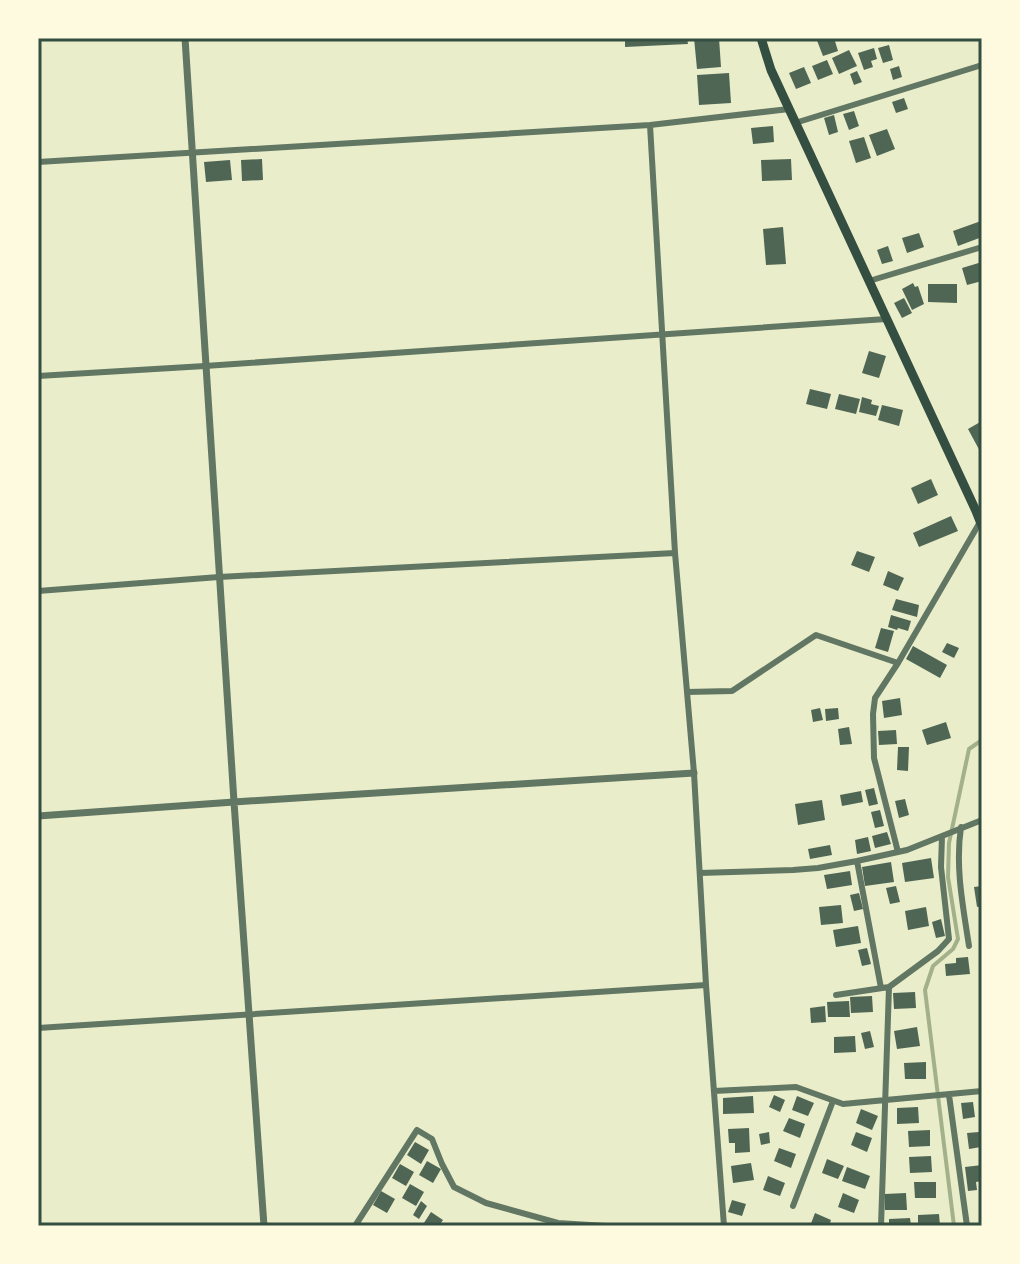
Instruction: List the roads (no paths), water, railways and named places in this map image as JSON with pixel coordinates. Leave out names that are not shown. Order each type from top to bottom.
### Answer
[{"type":"main road","points":[[761,38],[771,70],[795,123],[979,509],[981,524]]},
{"type":"street","points":[[185,38],[264,1226]]},
{"type":"street","points":[[795,123],[982,65]]},
{"type":"street","points":[[38,162],[650,125],[789,109]]},
{"type":"street","points":[[650,125],[675,553],[694,773],[724,1226]]},
{"type":"street","points":[[869,281],[982,247]]},
{"type":"street","points":[[38,376],[886,319]]},
{"type":"street","points":[[898,852],[874,758],[875,698],[981,524]]},
{"type":"street","points":[[38,591],[219,577],[675,553]]},
{"type":"street","points":[[687,692],[732,691],[816,635],[898,663]]},
{"type":"street","points":[[38,816],[694,773]]},
{"type":"street","points":[[700,873],[806,869],[857,861],[907,850],[982,820]]},
{"type":"street","points":[[961,827],[958,869],[969,946]]},
{"type":"street","points":[[836,995],[889,987],[938,951],[949,939],[941,867],[942,836]]},
{"type":"street","points":[[857,861],[881,988]]},
{"type":"street","points":[[38,1028],[706,985]]},
{"type":"street","points":[[881,1226],[889,987]]},
{"type":"street","points":[[714,1091],[796,1087],[843,1104],[982,1091]]},
{"type":"street","points":[[949,1095],[967,1226]]},
{"type":"street","points":[[793,1206],[833,1101]]},
{"type":"street","points":[[355,1226],[417,1130],[432,1139],[454,1187],[486,1203],[558,1223],[606,1226]]},
{"type":"waterway","points":[[954,1226],[925,990],[933,966],[953,949],[958,939],[948,877],[949,843],[969,749],[982,740]]}]
